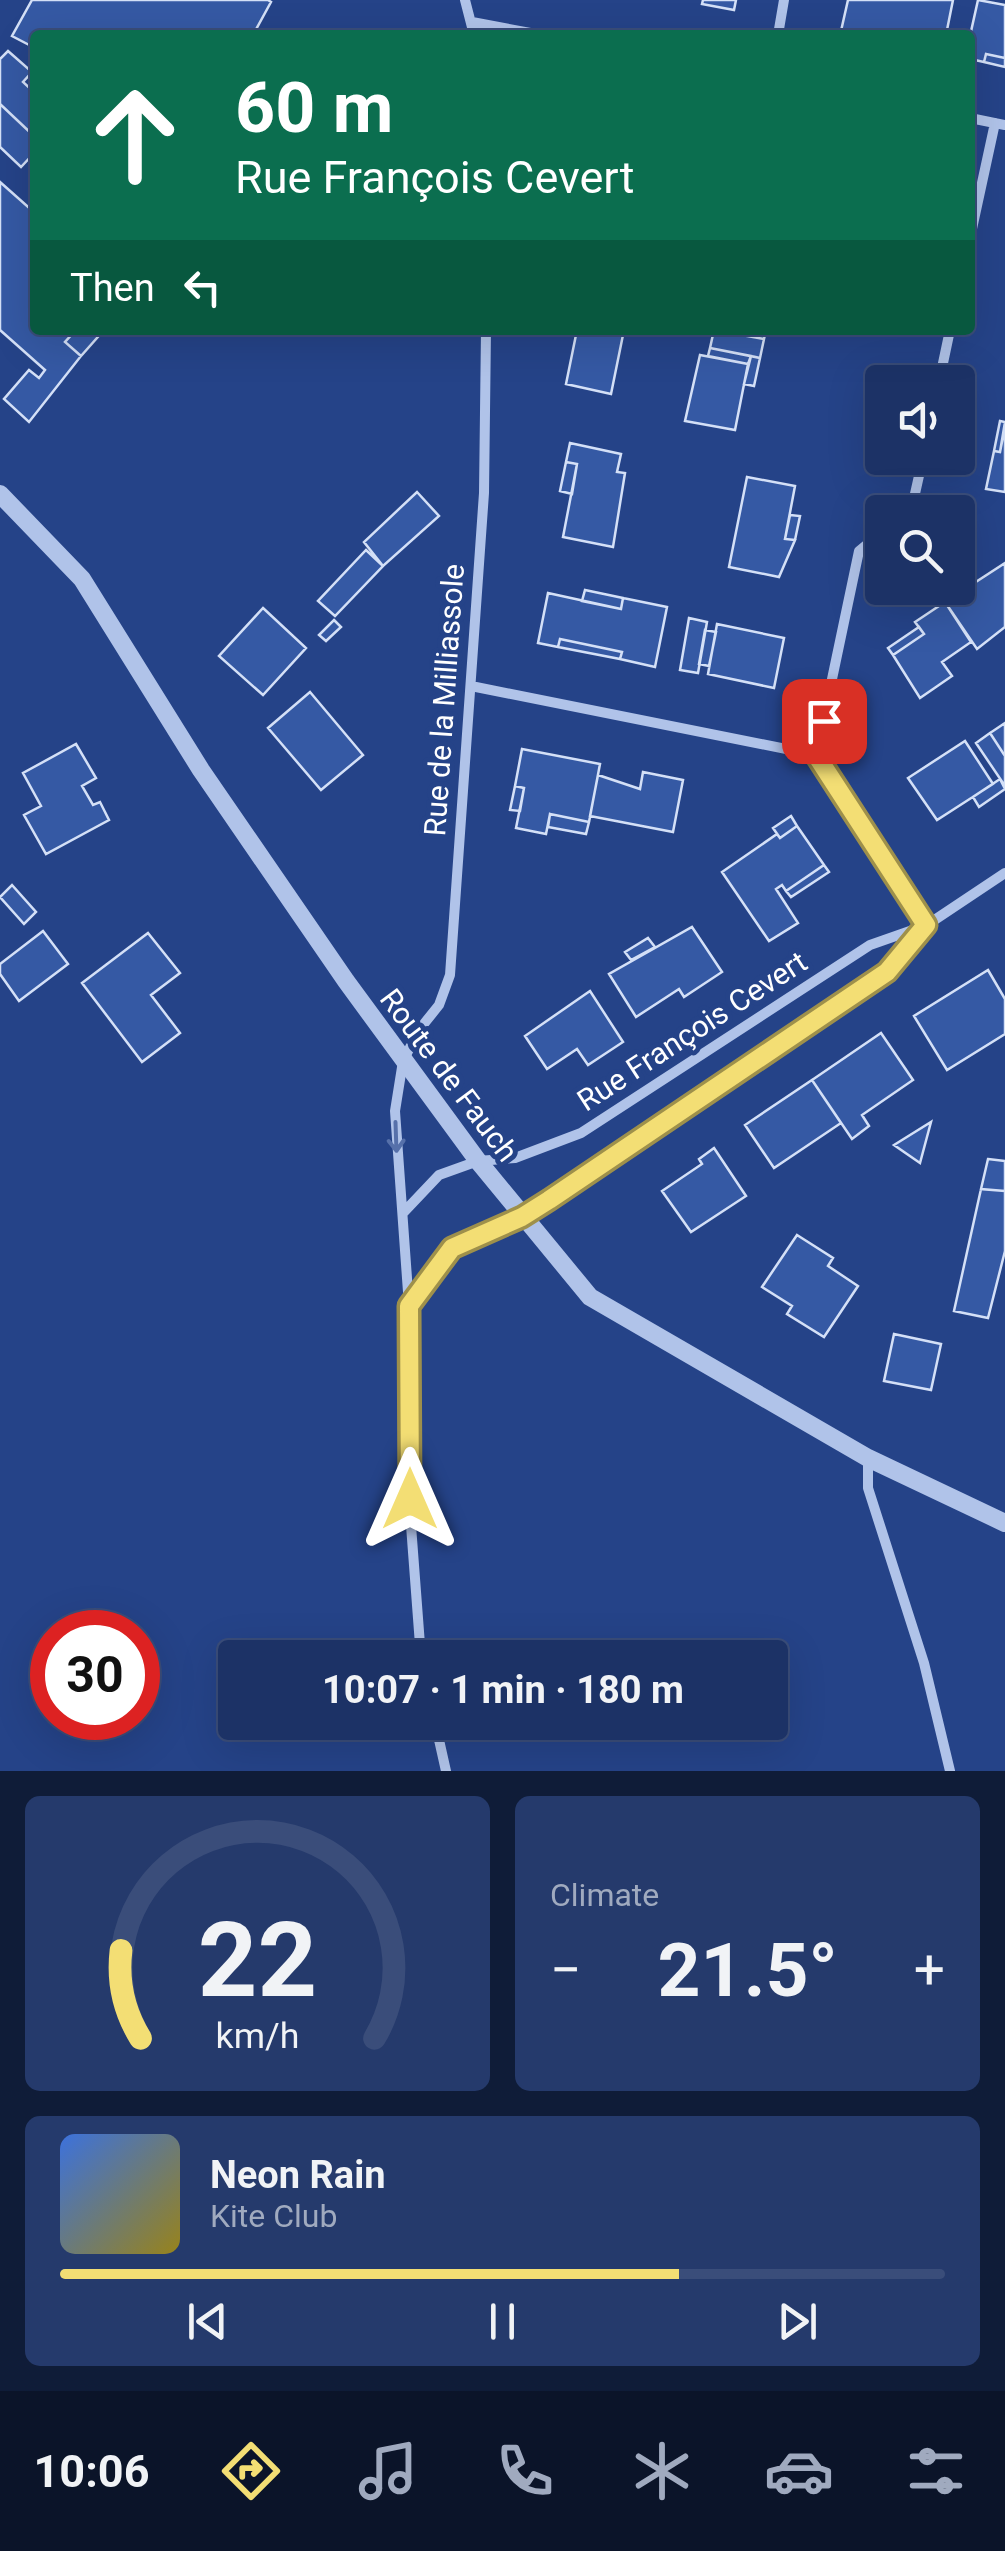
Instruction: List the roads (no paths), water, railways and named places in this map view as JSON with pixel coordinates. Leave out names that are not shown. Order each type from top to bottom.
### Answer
[{"type":"street","points":[[465,0],[473,30]]},
{"type":"street","points":[[779,30],[784,0]]},
{"type":"street","points":[[472,22],[515,30]]},
{"type":"street","points":[[975,119],[1000,124],[975,219]]},
{"type":"street","name":"Rue de la Milliassole","points":[[402,1060],[439,1005],[450,975],[484,493],[486,335]]},
{"type":"street","points":[[943,365],[949,335]]},
{"type":"street","name":"Route de Fauch","points":[[0,494],[82,580],[201,770],[402,1060],[522,1217],[590,1297],[868,1458],[1005,1523]]},
{"type":"street","points":[[865,546],[859,551],[816,755],[926,925]]},
{"type":"street","points":[[472,686],[816,755]]},
{"type":"street","name":"Rue François Cevert","points":[[403,1213],[440,1175],[478,1161],[515,1158],[581,1133],[870,944],[926,925],[1005,873]]},
{"type":"street","name":"Rue François Cevert","points":[[409,1306],[452,1248],[522,1217],[887,972],[926,925]]},
{"type":"street","points":[[402,1060],[395,1111],[409,1306],[410,1499],[420,1640]]},
{"type":"street","points":[[868,1458],[868,1488],[924,1662],[950,1771]]},
{"type":"street","points":[[439,1740],[446,1771]]}]
